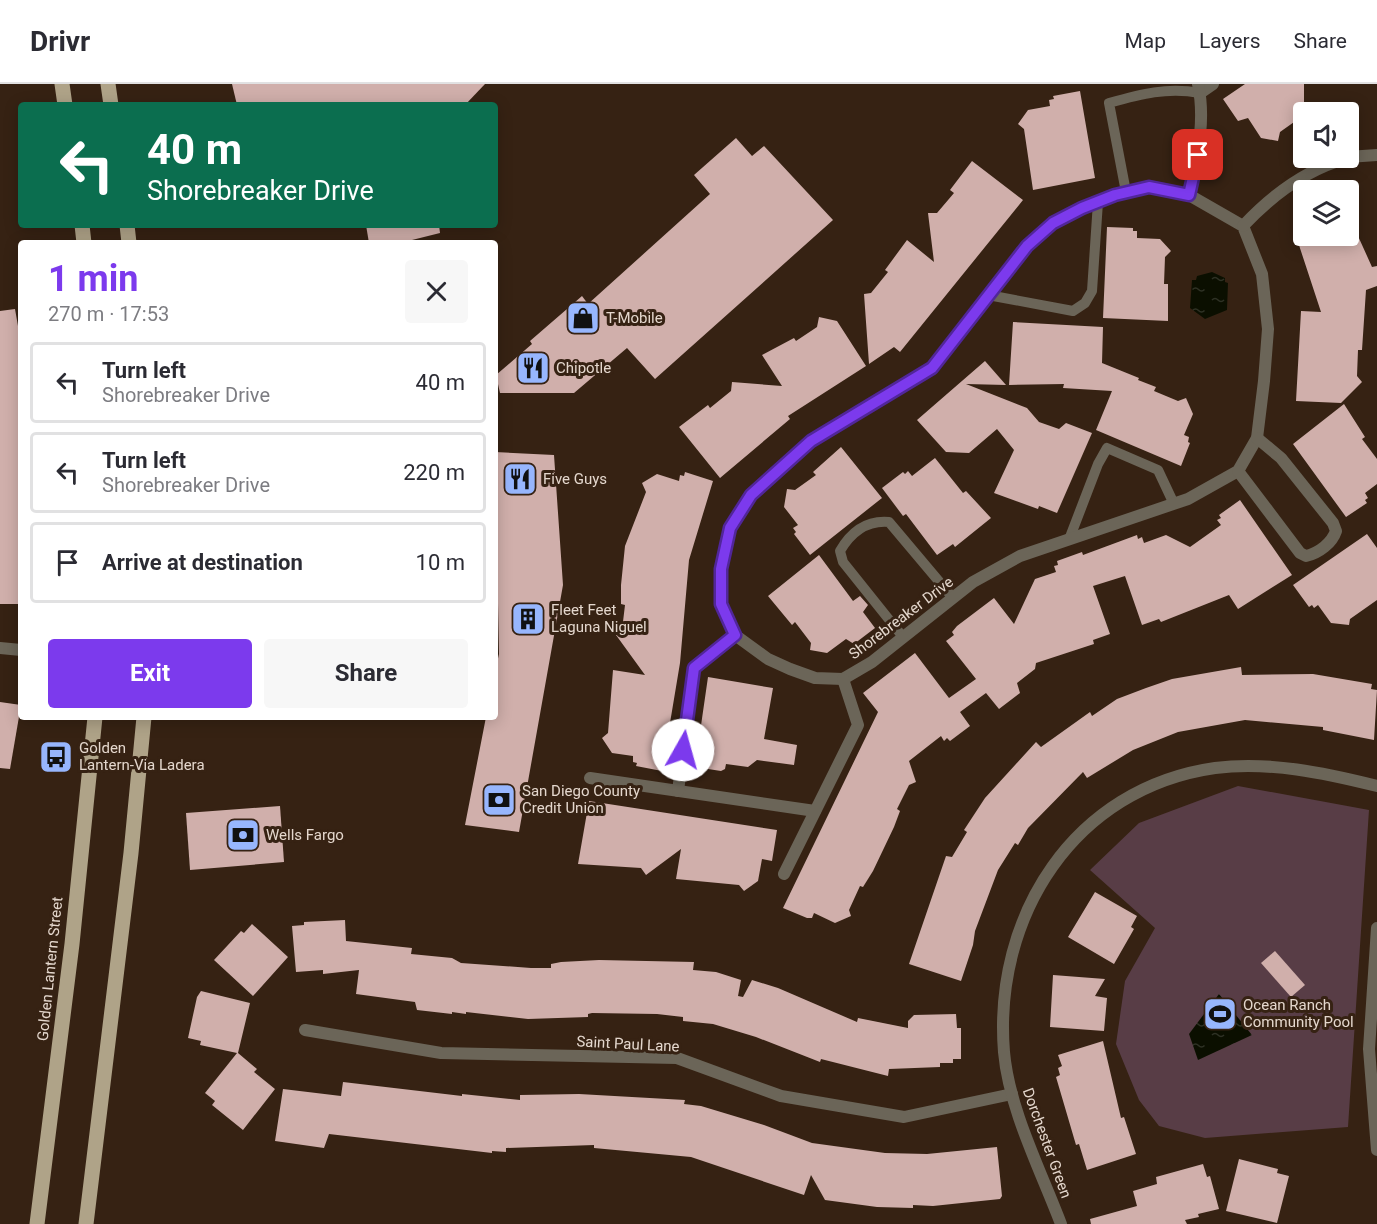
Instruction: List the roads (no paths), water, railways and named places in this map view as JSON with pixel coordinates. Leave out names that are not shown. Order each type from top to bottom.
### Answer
[{"type":"main road","points":[[62,84],[65,102]]},
{"type":"main road","points":[[108,84],[111,102]]},
{"type":"main road","name":"Golden Lantern Street","points":[[37,1224],[69,967],[95,720]]},
{"type":"main road","points":[[86,1224],[131,853],[144,720]]},
{"type":"street","points":[[1189,195],[1201,136],[1199,88],[1213,84]]},
{"type":"street","points":[[1359,157],[1377,155]]},
{"type":"street","points":[[1243,226],[1270,197],[1322,168]]},
{"type":"street","name":"Shorebreaker Drive","points":[[1149,187],[1189,195],[1243,226],[1262,274],[1268,329],[1257,438],[1238,471],[1188,500],[1070,537],[1020,556],[973,582],[872,662],[843,679],[816,678],[790,669],[768,659],[735,635],[721,604],[721,569],[730,528],[751,495],[811,441],[932,368],[1027,246],[1053,223],[1126,192],[1149,187]]},
{"type":"street","points":[[1238,471],[1300,553],[1306,556],[1313,554],[1333,540],[1336,531],[1333,523],[1281,458],[1257,438]]},
{"type":"street","points":[[678,791],[694,668],[735,635]]},
{"type":"street","points":[[0,648],[18,650]]},
{"type":"street","points":[[783,874],[858,725],[843,679]]},
{"type":"street","name":"Dorchester Green","points":[[1062,1224],[1012,1094],[1004,1054],[1002,1010],[1010,954],[1023,916],[1044,879],[1070,843],[1100,816],[1121,802],[1170,779],[1214,769],[1280,768],[1338,776],[1377,786]]},
{"type":"street","points":[[590,778],[815,811]]},
{"type":"street","points":[[1377,928],[1369,1049],[1377,1150]]},
{"type":"street","name":"Saint Paul Lane","points":[[305,1030],[441,1053],[677,1058],[781,1096],[904,1117],[1012,1094]]},
{"type":"lane","points":[[1126,192],[1109,103],[1159,90],[1199,88]]},
{"type":"lane","points":[[988,295],[1073,311],[1084,303],[1092,291],[1098,202]]},
{"type":"lane","points":[[1070,537],[1098,464],[1107,448],[1158,470],[1174,504]]},
{"type":"lane","points":[[903,637],[843,562],[840,551],[846,540],[866,524],[889,522],[953,598]]},
{"type":"water","points":[[1212,272],[1225,278],[1225,282],[1228,283],[1227,310],[1205,319],[1190,308],[1192,280],[1196,280],[1197,276]]},
{"type":"water","name":"Ocean Ranch Community Pool","points":[[1219,994],[1252,1035],[1198,1060],[1189,1034]]},
{"type":"place","name":"T-Mobile","points":[[583,318]]},
{"type":"place","name":"Chipotle","points":[[533,368]]},
{"type":"place","name":"Five Guys","points":[[520,479]]},
{"type":"place","name":"Fleet Feet Laguna Niguel","points":[[528,619]]},
{"type":"place","name":"Golden Lantern-Via Ladera","points":[[56,757]]},
{"type":"place","name":"San Diego County Credit Union","points":[[499,800]]},
{"type":"place","name":"Wells Fargo","points":[[243,835]]},
{"type":"place","name":"Ocean Ranch Community Pool","points":[[1220,1014]]}]
